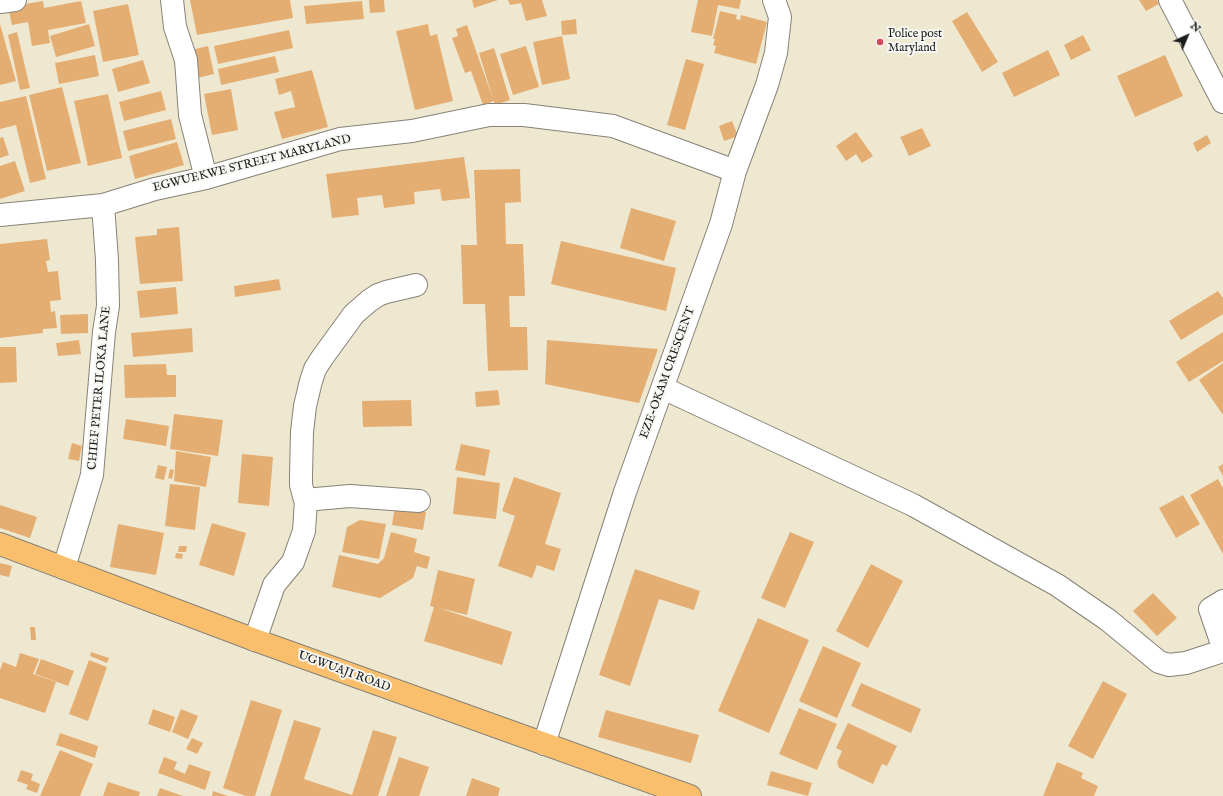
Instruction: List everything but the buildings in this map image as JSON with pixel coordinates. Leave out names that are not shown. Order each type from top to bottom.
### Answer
[{"type":"main road","name":"UGWUAJI ROAD","points":[[0,544],[255,640],[690,796]]},
{"type":"street","points":[[0,2],[15,0]]},
{"type":"street","points":[[172,0],[175,27],[186,60],[190,115],[206,178]]},
{"type":"street","name":"EZE-OKAM CRESCENT","points":[[544,744],[625,492],[721,224],[735,171],[767,85],[776,53],[780,17],[774,0]]},
{"type":"street","points":[[1170,0],[1223,102]]},
{"type":"street","name":"EGWUEKWE STREET MARYLAND","points":[[0,216],[103,204],[155,189],[206,178],[340,140],[412,131],[489,115],[505,114],[613,126],[735,171]]},
{"type":"street","name":"CHIEF PETER ILOKA LANE","points":[[64,568],[92,476],[104,332],[108,306],[107,260],[103,204]]},
{"type":"street","points":[[255,640],[274,585],[293,562],[304,531],[306,500],[301,485],[302,432],[307,393],[315,369],[354,314],[369,301],[386,292],[416,285]]},
{"type":"street","points":[[663,388],[913,505],[1057,585],[1108,620],[1159,662],[1169,665],[1186,663],[1223,651]]},
{"type":"street","points":[[306,500],[350,496],[419,501]]},
{"type":"street","points":[[1216,605],[1223,647]]},
{"type":"place","name":"Police post Maryland","points":[[880,42]]}]
